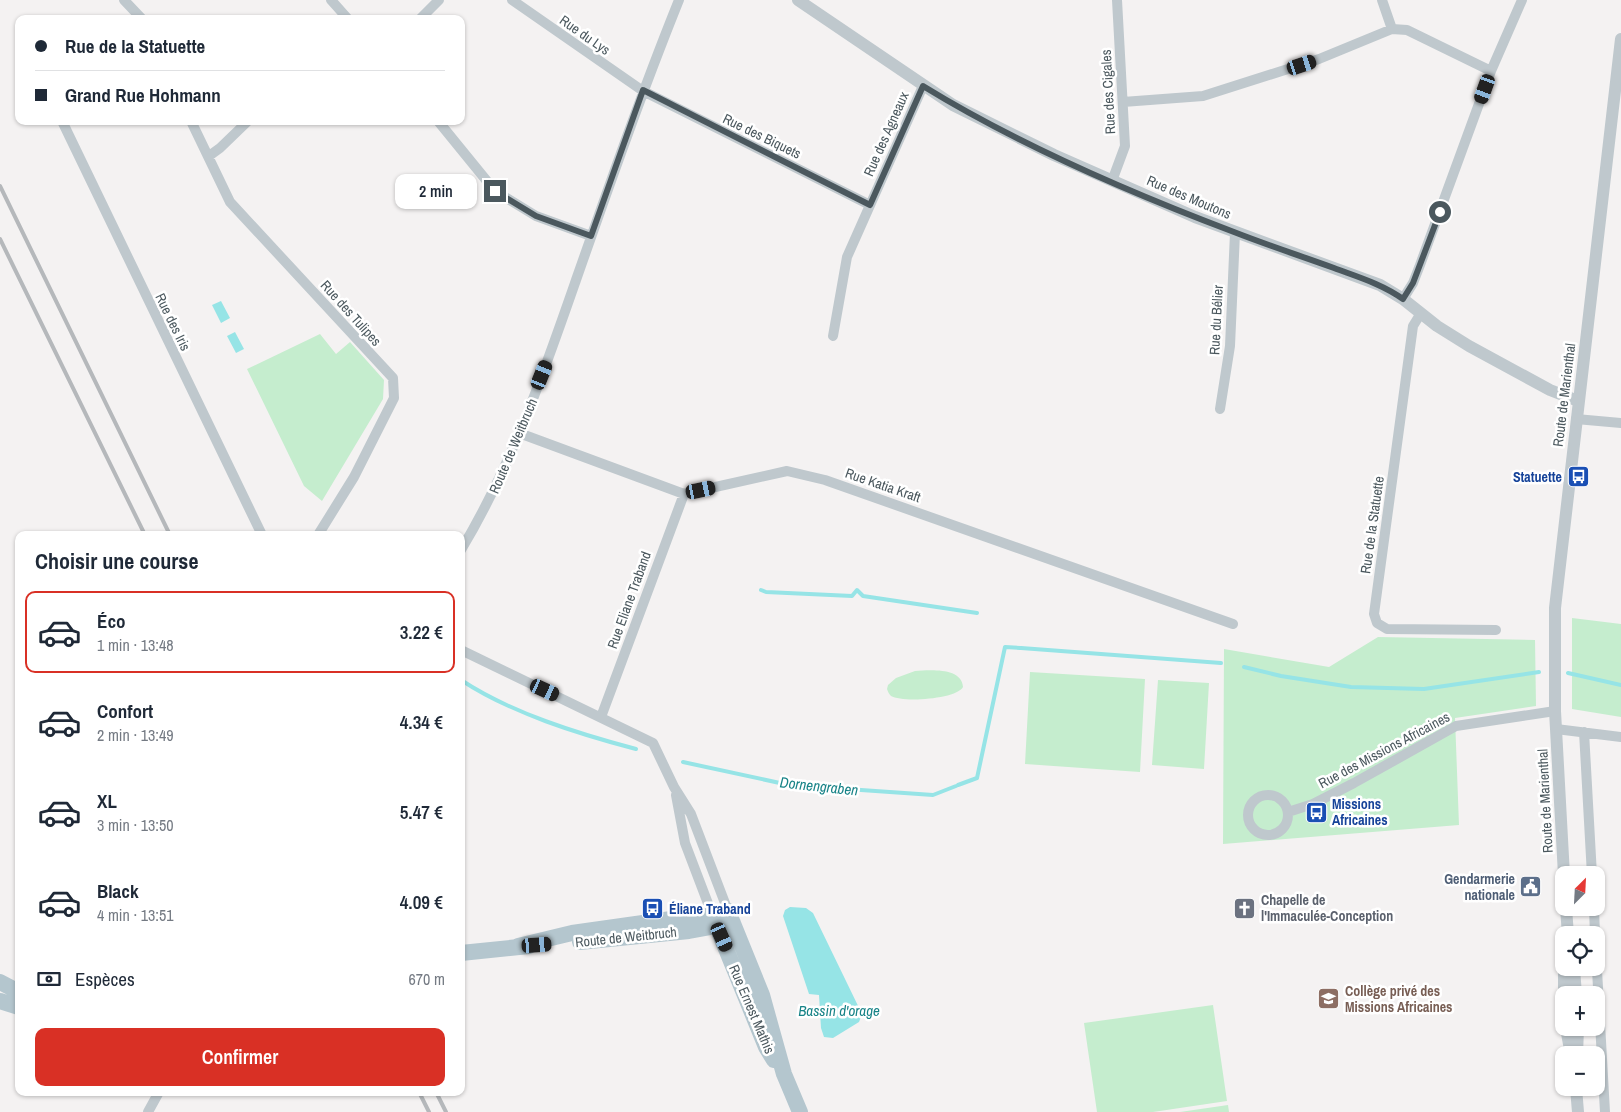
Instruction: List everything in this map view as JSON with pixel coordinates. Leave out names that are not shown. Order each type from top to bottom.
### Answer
[{"type":"main road","name":"Route de Weitbruch","points":[[465,953],[518,946],[572,933],[723,919]]},
{"type":"main road","name":"Rue Ernest Mathis","points":[[723,919],[762,995],[784,1074],[800,1112]]},
{"type":"main road","points":[[0,982],[15,990]]},
{"type":"main road","points":[[0,1001],[15,1006]]},
{"type":"street","points":[[124,0],[137,15]]},
{"type":"street","points":[[331,0],[344,15]]},
{"type":"street","points":[[424,15],[439,0]]},
{"type":"street","name":"Rue du Lys","points":[[512,0],[643,90]]},
{"type":"street","name":"Route de Weitbruch","points":[[465,543],[490,499],[548,360],[643,90],[679,0]]},
{"type":"street","name":"Rue des Moutons","points":[[798,0],[923,86],[954,105],[1054,155],[1235,233],[1371,281],[1403,299],[1452,336],[1563,397],[1578,401]]},
{"type":"street","name":"Rue des Cigales","points":[[1112,181],[1125,146],[1117,0]]},
{"type":"street","points":[[1382,0],[1392,29]]},
{"type":"street","points":[[1403,299],[1413,283],[1491,71],[1522,0]]},
{"type":"street","points":[[1123,102],[1204,96],[1319,59],[1392,29],[1407,30],[1491,71]]},
{"type":"street","name":"Route de Marienthal","points":[[1564,866],[1555,711],[1555,608],[1621,39]]},
{"type":"street","name":"Rue des Agneaux","points":[[833,336],[847,257],[923,86]]},
{"type":"street","name":"Rue des Biquets","points":[[643,90],[870,205]]},
{"type":"street","name":"Rue des Iris","points":[[64,125],[260,531]]},
{"type":"street","name":"Rue des Tulipes","points":[[193,125],[230,202],[392,378],[394,398],[378,431],[320,531]]},
{"type":"street","points":[[209,156],[244,125]]},
{"type":"street","points":[[441,125],[495,191],[536,216],[591,236]]},
{"type":"street","name":"Rue du Bélier","points":[[1220,409],[1230,346],[1235,233]]},
{"type":"street","name":"Rue de la Statuette","points":[[1421,313],[1413,326],[1374,614],[1377,623],[1387,629],[1496,630]]},
{"type":"street","points":[[1576,419],[1621,423]]},
{"type":"street","points":[[519,433],[684,494]]},
{"type":"street","name":"Rue Katia Kraft","points":[[684,494],[787,471],[825,480],[1233,624]]},
{"type":"street","name":"Rue Eliane Traband","points":[[601,717],[684,494]]},
{"type":"street","points":[[465,652],[653,743],[674,787],[690,814],[723,919]]},
{"type":"street","name":"Rue des Missions Africaines","points":[[1288,812],[1313,804],[1456,726],[1555,711]]},
{"type":"street","points":[[1556,729],[1621,737]]},
{"type":"street","points":[[1584,732],[1591,866]]},
{"type":"street","points":[[674,787],[685,843],[723,919]]},
{"type":"street","points":[[1269,794],[1282,800],[1288,812],[1288,819],[1282,830],[1270,836],[1263,835],[1252,828],[1247,816],[1248,809],[1256,798],[1269,794]]},
{"type":"street","points":[[1597,976],[1605,1112]]},
{"type":"street","points":[[148,1112],[158,1096]]},
{"type":"street","points":[[1577,1096],[1578,1112]]},
{"type":"green space","points":[[320,334],[336,354],[350,342],[384,380],[383,399],[322,501],[304,486],[247,369]]},
{"type":"green space","points":[[1572,618],[1621,624],[1621,717],[1572,709]]},
{"type":"green space","points":[[1378,637],[1535,640],[1536,706],[1455,718],[1459,825],[1223,844],[1224,649],[1329,667]]},
{"type":"green space","points":[[936,670],[951,673],[957,676],[963,687],[951,694],[929,699],[906,699],[891,696],[887,689],[888,685],[896,678],[915,671]]},
{"type":"green space","points":[[1030,672],[1145,679],[1140,772],[1025,764]]},
{"type":"green space","points":[[1158,680],[1209,683],[1204,769],[1152,765]]},
{"type":"green space","points":[[1213,1005],[1227,1101],[1153,1112],[1097,1112],[1084,1023]]},
{"type":"green space","points":[[1228,1105],[1229,1112],[1180,1112]]},
{"type":"water","points":[[221,301],[230,318],[221,323],[212,305]]},
{"type":"water","points":[[235,332],[244,349],[236,353],[227,336]]},
{"type":"water","name":"Bassin d'orage","points":[[790,907],[806,908],[813,913],[862,1014],[859,1022],[833,1038],[824,1037],[821,1028],[819,995],[809,994],[783,916],[785,910]]},
{"type":"waterway","points":[[761,590],[766,592],[852,596],[857,590],[863,596],[977,613]]},
{"type":"waterway","name":"Dornengraben","points":[[958,785],[977,778],[1005,647],[1020,648]]},
{"type":"waterway","name":"Dornengraben","points":[[1021,648],[1221,663]]},
{"type":"waterway","points":[[1244,667],[1281,676],[1351,687],[1424,689],[1539,672]]},
{"type":"waterway","points":[[1568,673],[1621,685]]},
{"type":"waterway","name":"Dornengraben","points":[[465,682],[501,703],[546,721],[592,737],[636,749]]},
{"type":"waterway","name":"Dornengraben","points":[[683,762],[789,785],[933,795],[956,786]]},
{"type":"railway","points":[[0,186],[168,531]]},
{"type":"railway","points":[[0,239],[143,531]]},
{"type":"railway","points":[[421,1096],[429,1112]]},
{"type":"railway","points":[[438,1096],[446,1112]]},
{"type":"place","name":"Statuette","points":[[1578,477]]},
{"type":"place","name":"Missions Africaines","points":[[1316,812]]},
{"type":"place","name":"Gendarmerie nationale","points":[[1531,887]]},
{"type":"place","name":"Chapelle de l'Immaculée-Conception","points":[[1245,908]]},
{"type":"place","name":"Éliane Traband","points":[[653,909]]},
{"type":"place","name":"Collège privé des Missions Africaines","points":[[1329,999]]},
{"type":"route","points":[[495,191],[536,216],[591,236],[643,90],[686,114],[870,205],[923,86],[954,105],[1054,155],[1112,181],[1235,233],[1371,281],[1387,288],[1403,299],[1413,283],[1440,212]]}]
